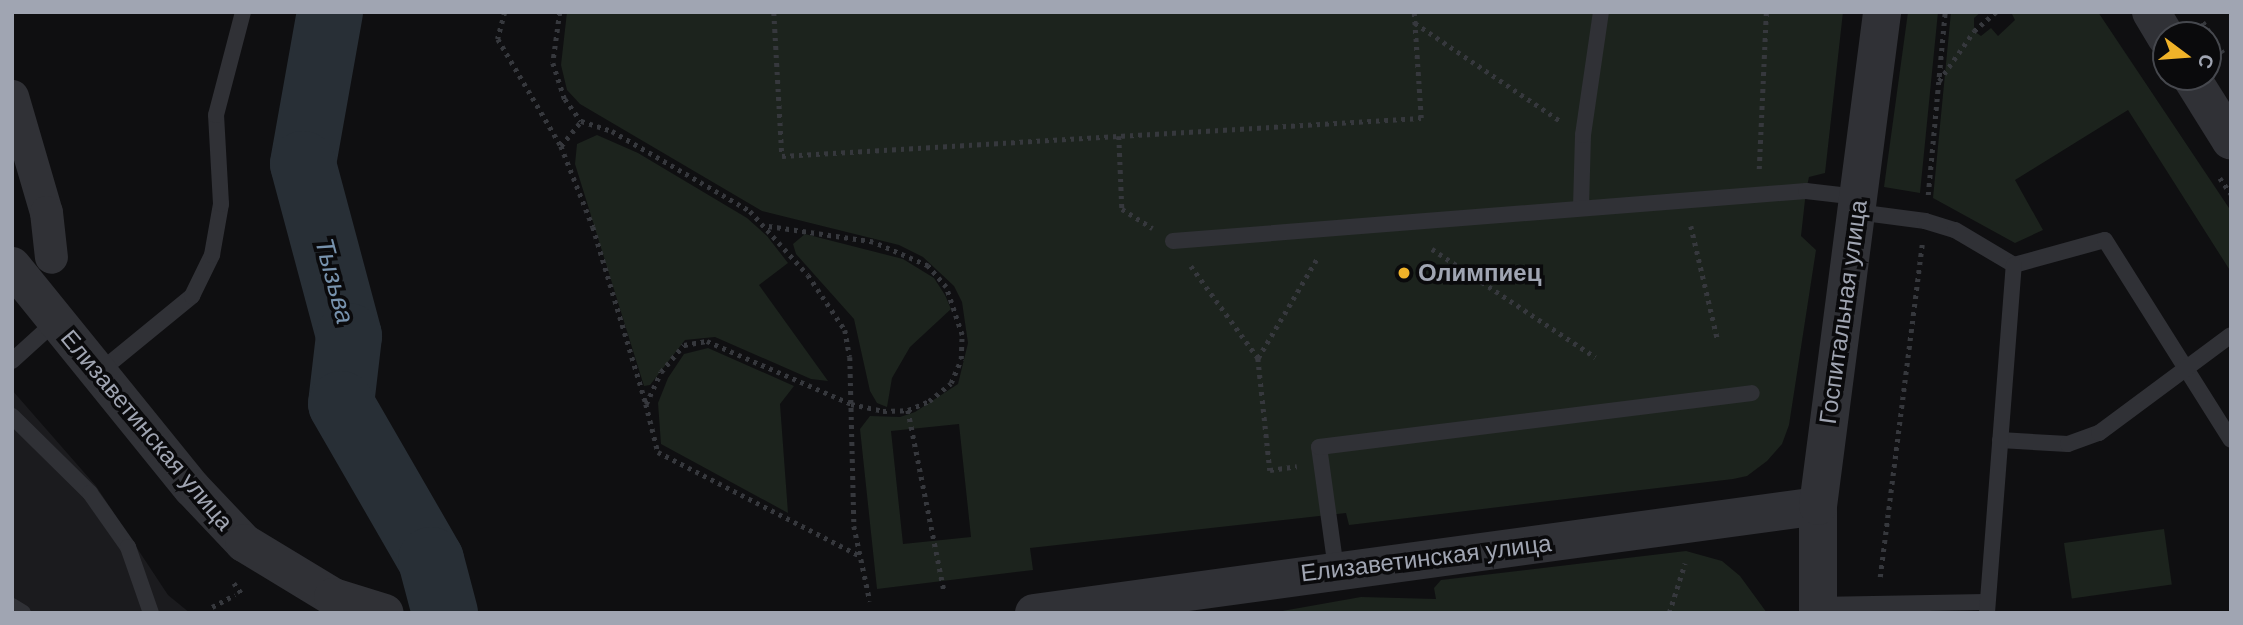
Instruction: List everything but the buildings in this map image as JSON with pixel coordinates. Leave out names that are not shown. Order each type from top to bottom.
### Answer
[{"type":"street","name":"Госпитальная улица","points":[[1817,609],[1818,506],[1882,12]]},
{"type":"street","points":[[2200,91],[2231,141]]},
{"type":"street","points":[[12,96],[46,212],[51,257]]},
{"type":"street","name":"Елизаветинская улица","points":[[12,267],[55,322],[244,543],[333,597],[384,613]]},
{"type":"street","name":"Елизаветинская улица","points":[[1034,613],[1336,569],[1818,506]]},
{"type":"lane","points":[[98,373],[191,296],[212,255],[221,204],[216,115],[243,12]]},
{"type":"lane","points":[[1581,207],[1583,135],[1601,12]]},
{"type":"lane","points":[[1172,240],[1806,191],[1925,220],[1986,245],[2014,265]]},
{"type":"lane","points":[[2014,265],[2105,240],[2231,440]]},
{"type":"lane","points":[[1817,609],[1877,604],[1986,607],[2014,265]]},
{"type":"lane","points":[[12,361],[55,322]]},
{"type":"lane","points":[[2000,440],[2068,444],[2099,433],[2185,366],[2231,335]]},
{"type":"lane","points":[[1336,569],[1319,447],[1752,393]]},
{"type":"lane","points":[[12,416],[90,493],[128,547],[151,613]]},
{"type":"lane","points":[[12,606],[23,613]]},
{"type":"path","points":[[505,12],[498,39],[561,146],[593,227],[658,452],[860,556]]},
{"type":"path","points":[[561,12],[553,63],[565,99],[581,121],[612,131],[750,211],[829,303],[845,330],[851,404],[854,526],[870,601]]},
{"type":"path","points":[[774,12],[782,156],[1421,118],[1414,12]]},
{"type":"path","points":[[1758,195],[1766,12]]},
{"type":"path","points":[[1877,604],[1925,220],[1945,12]]},
{"type":"path","points":[[1938,82],[1974,31],[1996,12]]},
{"type":"path","points":[[2197,12],[2231,64]]},
{"type":"path","points":[[1415,23],[1583,135]]},
{"type":"path","points":[[561,146],[581,121]]},
{"type":"path","points":[[1119,136],[1122,209],[1172,240],[1258,358],[1270,470],[1321,463]]},
{"type":"path","points":[[1688,213],[1718,341]]},
{"type":"path","points":[[646,404],[662,372],[684,345],[707,341],[851,404],[883,411],[908,410],[929,401],[951,383],[961,359],[957,309],[946,287],[928,266],[873,242],[765,226]]},
{"type":"path","points":[[1258,358],[1337,226]]},
{"type":"path","points":[[1422,242],[1595,357]]},
{"type":"path","points":[[908,410],[944,590]]},
{"type":"path","points":[[1669,613],[1699,522]]},
{"type":"path","points":[[212,607],[235,595]]},
{"type":"path","points":[[1438,613],[1500,613]]},
{"type":"shaded area","name":"Олимпиец","points":[[567,12],[1843,12],[1825,173],[1809,177],[1806,191],[1801,236],[1816,250],[1789,425],[1782,444],[1767,461],[1747,476],[1349,525],[1346,513],[1030,548],[1033,570],[877,589],[860,429],[870,416],[900,417],[915,412],[958,384],[968,343],[962,302],[954,286],[923,257],[899,245],[762,211],[580,104],[567,90],[561,65]],"holes":[[[959,424],[971,537],[903,544],[891,431]]]},
{"type":"shaded area","points":[[1908,12],[1938,12],[1920,193],[1884,187]]},
{"type":"shaded area","points":[[1951,12],[1981,12],[1974,18],[1974,31],[1981,36],[1991,28],[1998,36],[2015,20],[2011,12],[2098,12],[2231,211],[2231,272],[2128,110],[2015,180],[2043,230],[2015,243],[1933,198]]},
{"type":"shaded area","points":[[597,135],[638,153],[747,218],[767,236],[788,263],[759,285],[828,381],[811,379],[715,337],[685,340],[650,385],[644,386],[575,164],[577,144]]},
{"type":"shaded area","points":[[805,234],[903,259],[934,278],[945,295],[951,309],[910,347],[892,378],[887,407],[877,403],[870,391],[854,319],[796,254],[793,244]]},
{"type":"shaded area","points":[[708,348],[794,386],[780,404],[788,513],[661,444],[658,403],[668,378],[684,354]]},
{"type":"shaded area","points":[[12,390],[96,486],[168,595],[190,613],[12,613]]},
{"type":"shaded area","points":[[2164,529],[2172,584],[2072,599],[2064,543]]},
{"type":"shaded area","points":[[1686,551],[1722,561],[1740,576],[1767,613],[1271,613],[1361,597],[1436,599],[1434,588],[1441,580]]},
{"type":"waterway","name":"Тызьва","points":[[330,12],[303,164],[349,336],[341,404],[431,560],[445,613]]},
{"type":"place","name":"Олимпиец","points":[[1404,273]]}]
